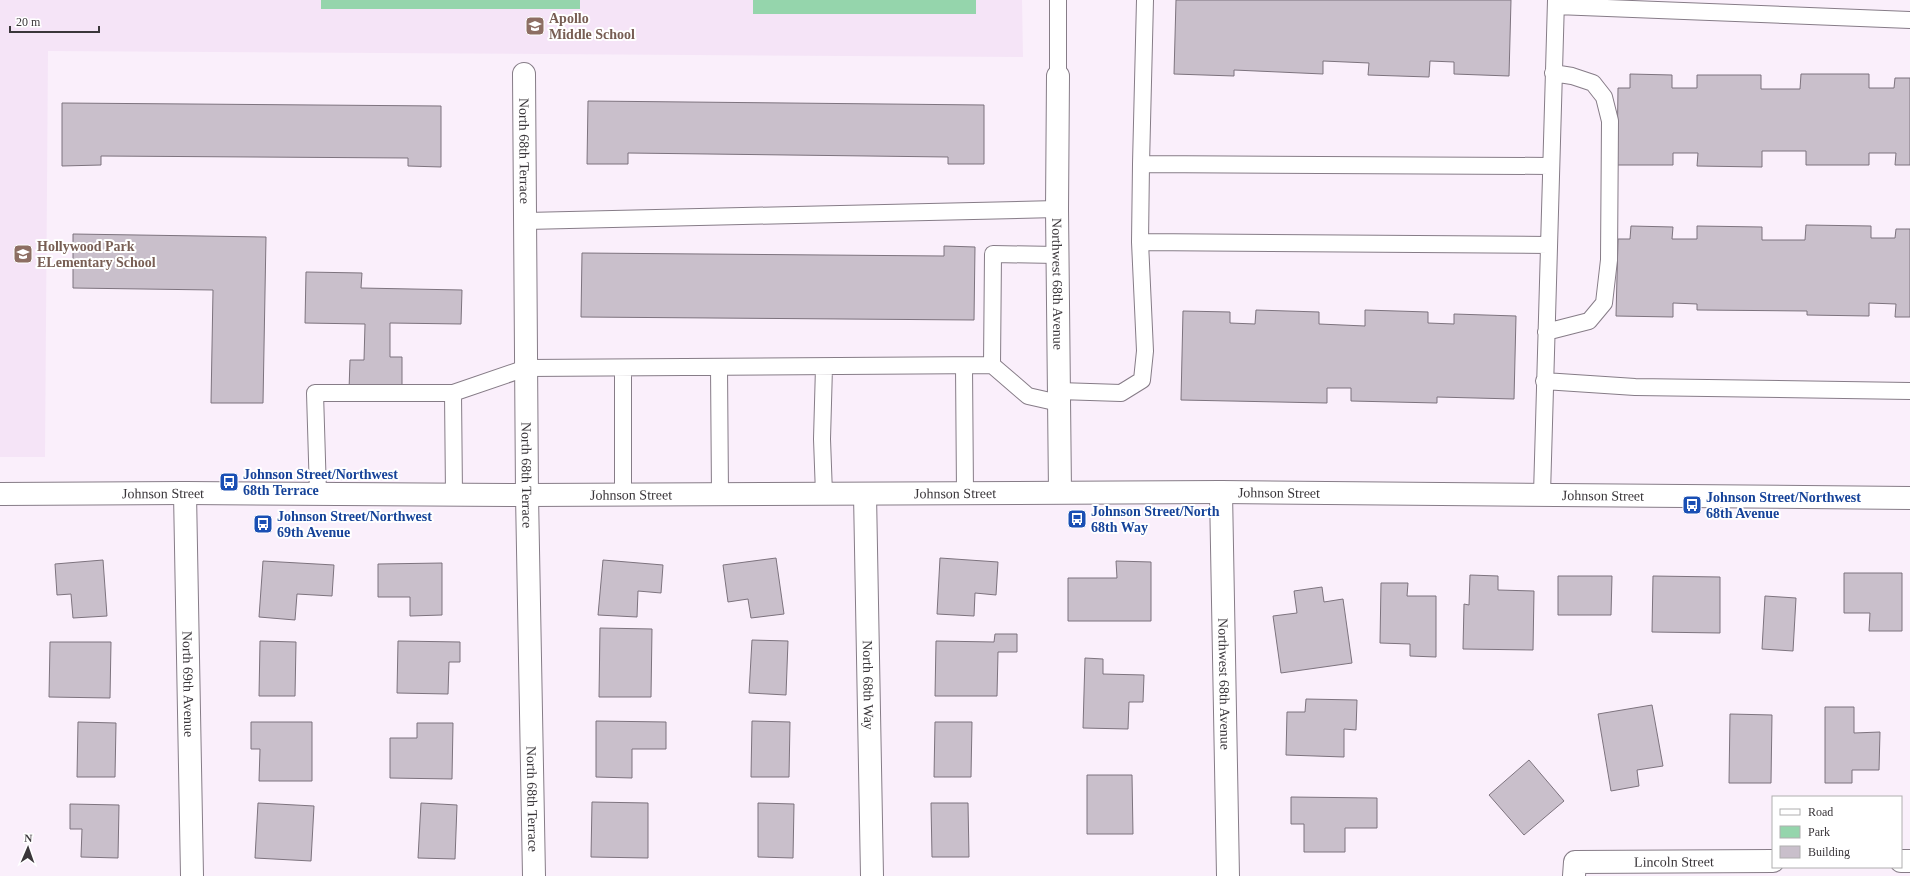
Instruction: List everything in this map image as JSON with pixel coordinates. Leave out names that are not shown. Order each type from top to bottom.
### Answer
[{"type":"street","name":"North 68th Terrace","points":[[524,74],[527,495],[534,876]]},
{"type":"street","name":"Northwest 68th Avenue","points":[[1058,76],[1057,255],[1060,492]]},
{"type":"street","name":"Johnson Street","points":[[0,494],[185,492],[623,495],[1221,492],[1910,498]]},
{"type":"street","name":"North 69th Avenue","points":[[185,492],[192,876]]},
{"type":"street","name":"Northwest 68th Avenue","points":[[1221,492],[1228,876]]},
{"type":"street","name":"North 68th Way","points":[[864,494],[872,876]]},
{"type":"street","name":"Lincoln Street","points":[[1574,869],[1772,862]]},
{"type":"lane","points":[[1058,0],[1058,76]]},
{"type":"lane","points":[[318,493],[315,393],[453,393],[526,368],[992,365],[1028,396],[1059,397],[1121,393],[1142,380],[1145,351],[1140,242],[1145,0]]},
{"type":"lane","points":[[1542,494],[1550,166],[1556,3],[1910,20]]},
{"type":"lane","points":[[1546,332],[1589,321],[1604,303],[1609,260],[1610,121],[1604,97],[1593,84],[1572,76],[1553,73]]},
{"type":"lane","points":[[1141,164],[1550,166]]},
{"type":"lane","points":[[526,221],[1057,209]]},
{"type":"lane","points":[[1140,242],[1549,246]]},
{"type":"lane","points":[[992,365],[993,254],[1057,255]]},
{"type":"lane","points":[[824,366],[822,439],[824,494]]},
{"type":"lane","points":[[964,366],[965,493]]},
{"type":"lane","points":[[719,367],[720,494]]},
{"type":"lane","points":[[623,368],[623,495]]},
{"type":"lane","points":[[1544,381],[1635,386],[1910,392]]},
{"type":"lane","points":[[453,393],[454,495]]},
{"type":"shaded area","name":"Apollo Middle School","points":[[0,0],[1022,0],[1023,57],[48,51],[45,457],[0,457]]},
{"type":"green space","points":[[321,0],[580,0],[580,9],[321,9]]},
{"type":"green space","points":[[753,0],[976,0],[976,14],[753,14]]},
{"type":"building","points":[[1176,0],[1511,0],[1509,76],[1454,74],[1454,62],[1430,61],[1429,77],[1368,75],[1369,63],[1323,61],[1323,74],[1234,70],[1234,76],[1174,74]]},
{"type":"building","points":[[1630,74],[1672,75],[1672,88],[1697,88],[1697,75],[1761,75],[1761,89],[1800,89],[1801,74],[1869,74],[1869,88],[1894,88],[1895,78],[1910,78],[1910,165],[1895,165],[1896,153],[1869,153],[1869,165],[1806,165],[1806,151],[1762,151],[1762,167],[1697,166],[1698,153],[1673,153],[1673,165],[1617,165],[1618,88],[1630,88]]},
{"type":"building","points":[[588,101],[984,105],[984,164],[948,164],[948,157],[628,153],[628,164],[587,164]]},
{"type":"building","points":[[62,103],[441,106],[441,167],[408,166],[408,158],[101,156],[101,165],[62,166]]},
{"type":"building","points":[[1806,225],[1871,226],[1871,238],[1895,238],[1896,229],[1910,229],[1910,317],[1895,317],[1896,304],[1869,303],[1869,316],[1807,315],[1807,311],[1697,310],[1697,304],[1673,303],[1673,317],[1616,316],[1618,239],[1630,239],[1631,226],[1673,227],[1672,239],[1697,239],[1697,226],[1762,227],[1762,240],[1805,240]]},
{"type":"building","points":[[73,234],[266,237],[263,403],[211,403],[213,290],[73,288]]},
{"type":"building","points":[[944,246],[975,247],[974,320],[581,317],[582,253],[944,256]]},
{"type":"building","points":[[306,272],[362,273],[361,288],[462,290],[461,324],[390,323],[390,357],[402,357],[402,391],[349,390],[350,360],[364,360],[365,324],[305,323]]},
{"type":"building","points":[[1256,310],[1319,312],[1319,324],[1365,326],[1365,310],[1428,312],[1428,323],[1454,324],[1454,314],[1516,316],[1514,399],[1437,397],[1437,403],[1351,401],[1351,388],[1327,388],[1327,403],[1181,400],[1183,311],[1230,312],[1230,323],[1255,324]]},
{"type":"building","points":[[776,558],[784,614],[751,618],[748,599],[728,602],[723,565]]},
{"type":"building","points":[[940,558],[998,562],[996,595],[975,593],[974,616],[937,614]]},
{"type":"building","points":[[103,560],[107,616],[73,618],[71,594],[57,595],[55,564]]},
{"type":"building","points":[[603,560],[663,565],[661,593],[638,591],[637,617],[598,615]]},
{"type":"building","points":[[263,561],[334,565],[332,596],[297,594],[295,620],[259,617]]},
{"type":"building","points":[[1116,561],[1151,562],[1151,621],[1068,621],[1068,578],[1117,578]]},
{"type":"building","points":[[442,563],[442,615],[410,616],[410,597],[378,597],[378,564]]},
{"type":"building","points":[[1844,573],[1902,573],[1902,631],[1869,631],[1870,613],[1844,613]]},
{"type":"building","points":[[1470,575],[1498,576],[1498,590],[1534,591],[1533,650],[1463,649],[1464,604],[1469,605]]},
{"type":"building","points":[[1558,576],[1612,576],[1611,615],[1558,615]]},
{"type":"building","points":[[1653,576],[1720,577],[1720,633],[1652,632]]},
{"type":"building","points":[[1381,583],[1408,583],[1407,596],[1436,596],[1436,657],[1410,656],[1410,644],[1380,643]]},
{"type":"building","points":[[1322,587],[1324,602],[1343,599],[1352,663],[1281,673],[1273,616],[1297,613],[1294,591]]},
{"type":"building","points":[[1765,596],[1796,598],[1793,651],[1762,649]]},
{"type":"building","points":[[600,628],[652,629],[651,697],[599,697]]},
{"type":"building","points":[[995,634],[1017,634],[1017,652],[998,652],[997,696],[935,696],[936,641],[994,642]]},
{"type":"building","points":[[752,640],[788,641],[786,695],[749,693]]},
{"type":"building","points":[[260,641],[296,642],[295,696],[259,696]]},
{"type":"building","points":[[398,641],[460,642],[460,662],[449,662],[448,694],[397,693]]},
{"type":"building","points":[[50,642],[111,642],[110,698],[49,697]]},
{"type":"building","points":[[1085,658],[1103,659],[1103,674],[1144,675],[1143,702],[1129,702],[1128,729],[1083,728]]},
{"type":"building","points":[[1306,699],[1357,700],[1356,730],[1344,729],[1344,757],[1286,755],[1287,712],[1305,712]]},
{"type":"building","points":[[1652,705],[1663,766],[1637,770],[1639,786],[1611,791],[1598,714]]},
{"type":"building","points":[[1825,707],[1854,707],[1854,733],[1880,732],[1879,770],[1852,770],[1852,783],[1825,783]]},
{"type":"building","points":[[1730,714],[1772,715],[1771,783],[1729,783]]},
{"type":"building","points":[[596,721],[666,722],[666,749],[632,749],[632,778],[596,777]]},
{"type":"building","points":[[752,721],[790,722],[789,777],[751,777]]},
{"type":"building","points":[[78,722],[116,723],[115,777],[77,777]]},
{"type":"building","points":[[251,722],[312,722],[312,781],[259,781],[260,749],[251,749]]},
{"type":"building","points":[[935,722],[972,722],[971,777],[934,777]]},
{"type":"building","points":[[417,723],[453,723],[452,779],[390,778],[390,738],[417,738]]},
{"type":"building","points":[[1529,760],[1564,801],[1524,835],[1489,795]]},
{"type":"building","points":[[1087,775],[1132,775],[1133,834],[1087,834]]},
{"type":"building","points":[[1291,797],[1377,798],[1377,828],[1345,828],[1345,852],[1304,852],[1304,824],[1291,824]]},
{"type":"building","points":[[592,802],[648,803],[648,858],[591,857]]},
{"type":"building","points":[[258,803],[314,806],[311,861],[255,858]]},
{"type":"building","points":[[421,803],[457,805],[455,859],[418,858]]},
{"type":"building","points":[[758,803],[794,804],[793,858],[758,857]]},
{"type":"building","points":[[931,803],[968,803],[969,857],[932,857]]},
{"type":"building","points":[[70,804],[119,805],[118,858],[81,857],[82,829],[70,829]]},
{"type":"place","name":"Apollo Middle School","points":[[535,26]]},
{"type":"place","name":"Hollywood Park ELementary School","points":[[23,254]]},
{"type":"place","name":"Johnson Street/Northwest 68th Terrace","points":[[229,482]]},
{"type":"place","name":"Johnson Street/Northwest 68th Avenue","points":[[1692,505]]},
{"type":"place","name":"Johnson Street/North 68th Way","points":[[1077,519]]},
{"type":"place","name":"Johnson Street/Northwest 69th Avenue","points":[[263,524]]}]
